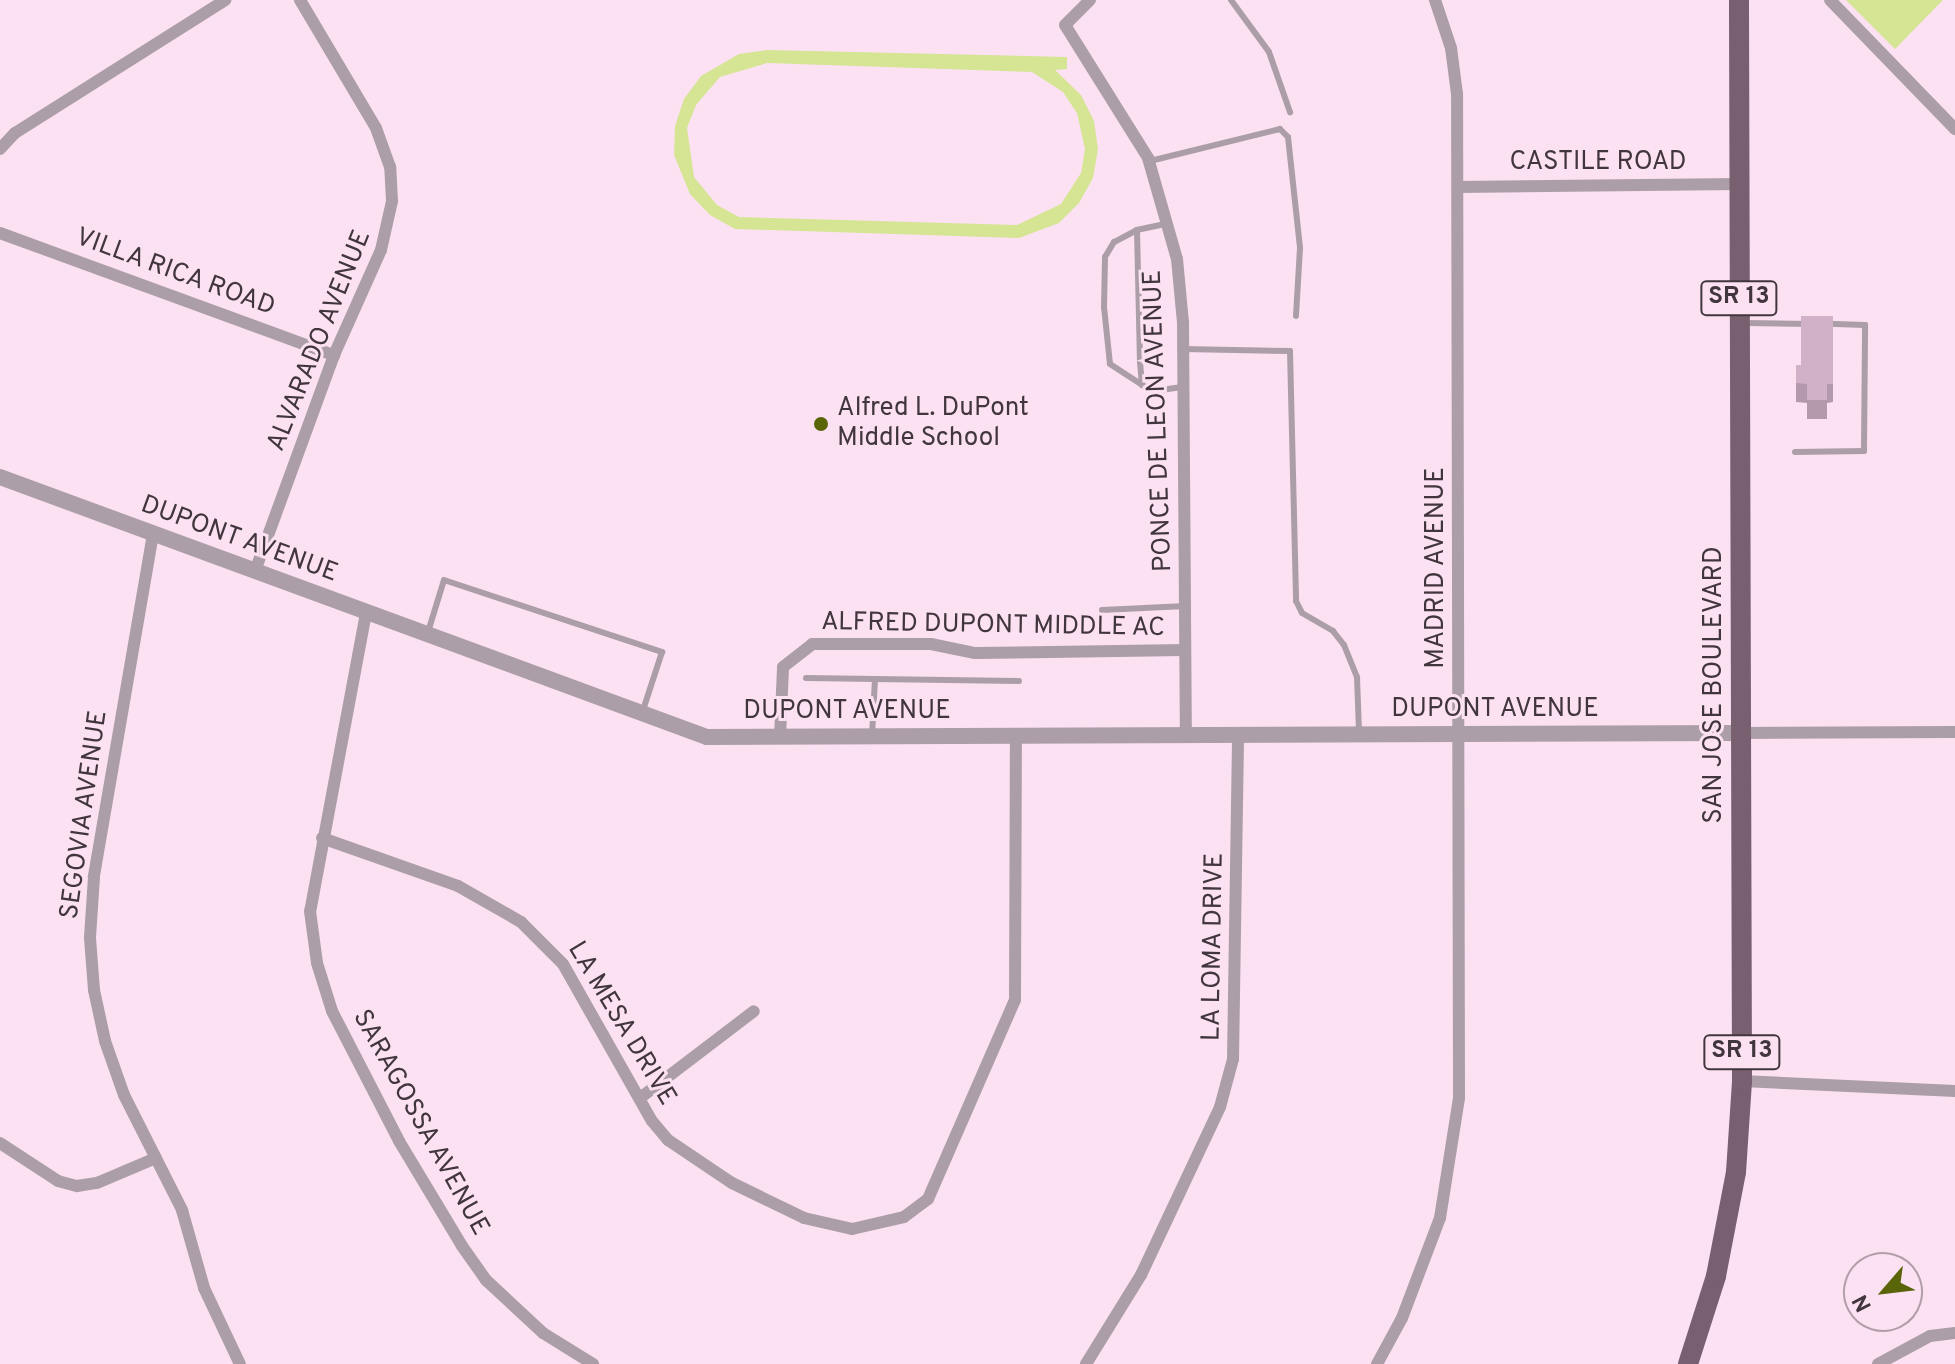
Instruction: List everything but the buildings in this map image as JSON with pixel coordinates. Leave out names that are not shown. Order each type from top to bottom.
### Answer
[{"type":"main road","name":"SAN JOSE BOULEVARD","points":[[1688,1364],[1716,1276],[1728,1217],[1742,1081],[1739,0]]},
{"type":"street","points":[[0,149],[15,133],[225,0]]},
{"type":"street","name":"ALVARADO AVENUE","points":[[255,571],[334,355],[389,226],[390,167],[376,128],[300,0]]},
{"type":"street","name":"PONCE DE LEON AVENUE","points":[[1090,0],[1065,25],[1149,161],[1177,259],[1184,387],[1186,735]]},
{"type":"street","name":"MADRID AVENUE","points":[[1377,1364],[1424,1266],[1454,1154],[1459,1098],[1457,94],[1451,48],[1435,0]]},
{"type":"street","points":[[1830,0],[1955,129]]},
{"type":"street","name":"CASTILE ROAD","points":[[1458,187],[1739,184]]},
{"type":"street","name":"VILLA RICA ROAD","points":[[0,233],[334,355]]},
{"type":"street","name":"DUPONT AVENUE","points":[[0,477],[707,737],[1741,733]]},
{"type":"street","name":"SEGOVIA AVENUE","points":[[153,534],[103,817],[90,938],[105,1041],[182,1210],[219,1324],[240,1364]]},
{"type":"street","name":"SARAGOSSA AVENUE","points":[[366,613],[310,911],[317,963],[332,1011],[399,1141],[486,1280],[543,1333],[593,1364]]},
{"type":"street","name":"ALFRED DUPONT MIDDLE AC","points":[[780,737],[783,667],[812,644],[931,644],[975,653],[1185,650]]},
{"type":"street","points":[[1741,733],[1955,732]]},
{"type":"street","name":"LA LOMA DRIVE","points":[[1086,1364],[1141,1275],[1220,1107],[1233,1059],[1238,735]]},
{"type":"street","name":"LA MESA DRIVE","points":[[322,838],[467,890],[539,937],[576,982],[640,1098],[668,1140],[732,1183],[829,1226],[879,1225],[904,1217],[928,1199],[1015,1000],[1016,736]]},
{"type":"street","points":[[640,1098],[754,1011]]},
{"type":"street","points":[[1742,1081],[1955,1091]]},
{"type":"street","points":[[0,1143],[58,1181],[77,1186],[97,1183],[156,1158]]},
{"type":"street","points":[[1878,1364],[1930,1336],[1955,1333]]},
{"type":"lane","points":[[1231,0],[1269,52],[1290,112]]},
{"type":"lane","points":[[1149,161],[1280,129],[1288,137],[1300,248],[1296,316]]},
{"type":"lane","points":[[1165,224],[1137,230],[1114,242],[1105,257],[1104,307],[1110,364],[1154,391],[1184,387]]},
{"type":"lane","points":[[1137,230],[1142,385]]},
{"type":"lane","points":[[1740,323],[1865,325],[1864,451],[1795,452]]},
{"type":"lane","points":[[1183,349],[1290,351],[1296,601],[1302,613],[1333,631],[1344,645],[1357,677],[1359,735]]},
{"type":"lane","points":[[427,635],[444,580],[662,652],[641,714]]},
{"type":"lane","points":[[1102,610],[1186,606]]},
{"type":"lane","points":[[806,678],[1019,681]]},
{"type":"lane","points":[[872,736],[875,679]]},
{"type":"green space","points":[[1846,0],[1943,0],[1895,49]]},
{"type":"green space","points":[[767,50],[1067,57],[1067,69],[1055,70],[1081,95],[1094,121],[1098,149],[1093,178],[1079,203],[1059,223],[1019,238],[735,229],[710,215],[690,194],[674,155],[675,126],[684,99],[701,76],[739,54]],"holes":[[[767,63],[1032,72],[1063,92],[1077,113],[1085,149],[1081,173],[1061,204],[1017,225],[739,217],[717,205],[694,177],[687,128],[696,105],[720,77]]]},
{"type":"place","name":"Alfred L. DuPont Middle School","points":[[821,424]]}]
